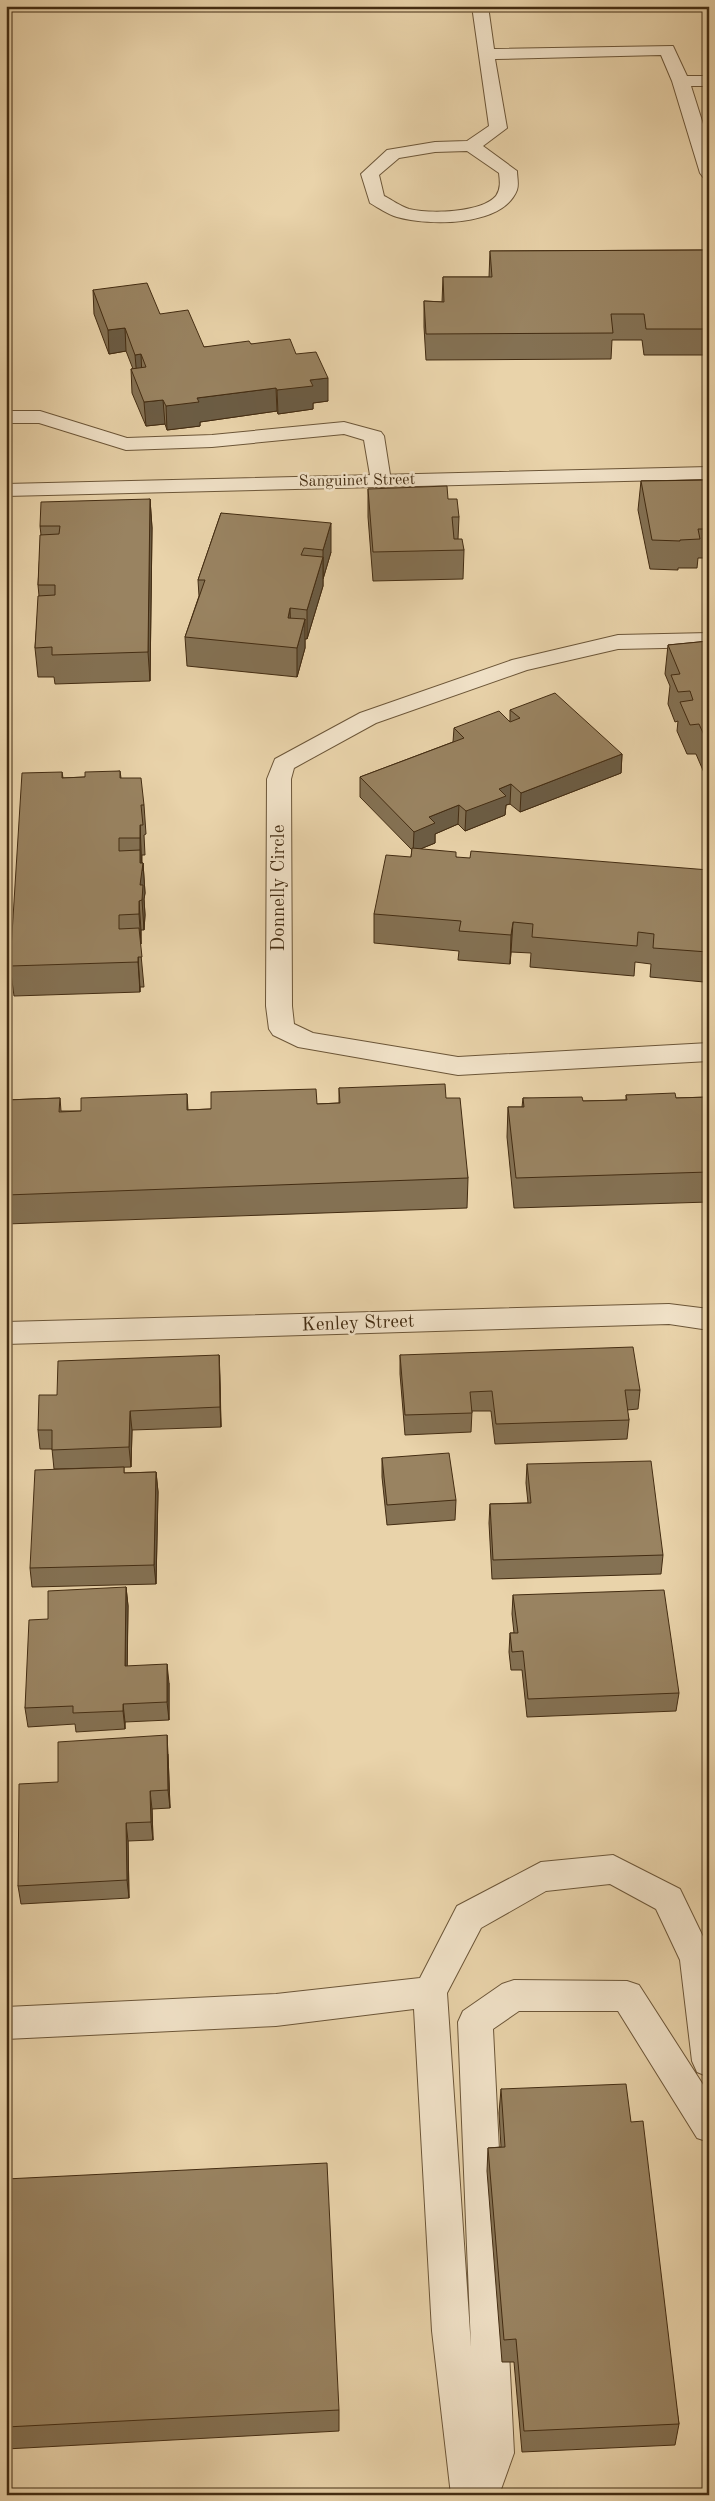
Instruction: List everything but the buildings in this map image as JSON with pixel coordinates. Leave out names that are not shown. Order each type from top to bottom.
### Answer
[{"type":"street","points":[[471,146],[508,171],[508,191],[497,205],[473,213],[442,218],[406,214],[376,199],[370,174],[393,154],[435,147],[471,146],[498,128],[480,6]]},
{"type":"street","points":[[486,54],[667,50],[681,81],[709,173]]},
{"type":"street","points":[[681,81],[709,81]]},
{"type":"street","points":[[6,417],[40,417],[126,444],[212,441],[344,428],[374,436],[381,481]]},
{"type":"street","name":"Sanguinet Street","points":[[6,490],[709,473]]},
{"type":"street","name":"Donnelly Circle","points":[[709,640],[618,642],[520,665],[368,718],[283,764],[279,779],[279,1006],[282,1029],[307,1041],[458,1066],[709,1052]]},
{"type":"street","name":"Kenley Street","points":[[6,1333],[669,1314],[709,1320]]},
{"type":"street","points":[[470,2495],[451,2331],[430,1992],[469,1918],[541,1877],[613,1869],[668,1899],[697,1960],[709,2061]]},
{"type":"street","points":[[6,2023],[276,2010],[430,1992]]},
{"type":"street","points":[[480,2495],[495,2452],[475,2022],[514,1995],[627,1996],[709,2126]]}]
